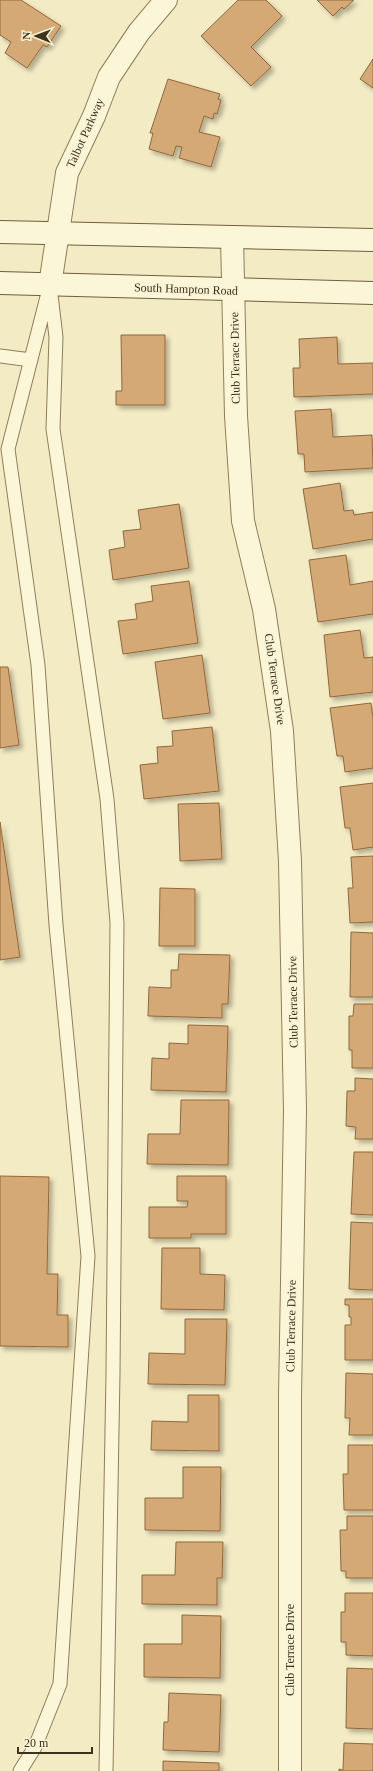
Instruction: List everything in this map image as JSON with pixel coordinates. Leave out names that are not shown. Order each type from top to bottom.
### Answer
[{"type":"street","name":"Talbot Parkway","points":[[50,285],[68,173],[94,116],[109,77],[139,32],[166,0]]},
{"type":"street","points":[[0,232],[373,240]]},
{"type":"street","name":"Club Terrace Drive","points":[[232,237],[236,416],[243,521],[264,609],[282,730],[290,861],[295,1110],[290,1397],[290,1771]]},
{"type":"street","name":"South Hampton Road","points":[[0,283],[233,290],[373,292]]},
{"type":"lane","points":[[20,1771],[35,1747],[60,1684],[88,1256],[56,925],[38,665],[8,449],[50,285]]},
{"type":"lane","points":[[50,285],[56,337],[53,429],[107,799],[117,923],[113,1374],[106,1771]]},
{"type":"lane","points":[[0,356],[30,360]]},
{"type":"building","points":[[0,0],[21,0],[61,26],[47,47],[43,45],[27,68],[5,53],[11,42],[0,35]]},
{"type":"building","points":[[238,0],[266,0],[282,16],[251,47],[271,67],[251,86],[201,36]]},
{"type":"building","points":[[317,0],[354,0],[344,9],[342,7],[333,16]]},
{"type":"building","points":[[373,59],[373,88],[360,79]]},
{"type":"building","points":[[168,79],[220,94],[218,99],[221,100],[217,114],[214,113],[213,119],[204,116],[199,132],[220,137],[211,167],[179,158],[182,147],[176,146],[173,156],[149,149],[153,133],[150,133]]},
{"type":"building","points":[[121,335],[165,335],[165,405],[116,405],[116,391],[122,391]]},
{"type":"building","points":[[337,337],[338,364],[373,363],[373,394],[294,397],[293,368],[300,368],[299,339]]},
{"type":"building","points":[[331,409],[333,437],[372,435],[373,468],[305,472],[304,454],[298,454],[295,411]]},
{"type":"building","points":[[340,483],[344,511],[353,510],[354,515],[373,512],[373,539],[313,549],[303,489]]},
{"type":"building","points":[[179,504],[189,568],[113,580],[109,550],[125,547],[123,531],[141,529],[138,510]]},
{"type":"building","points":[[346,555],[350,585],[373,581],[373,614],[318,622],[309,560]]},
{"type":"building","points":[[189,581],[198,643],[123,654],[118,621],[137,619],[135,604],[153,601],[151,586]]},
{"type":"building","points":[[360,630],[364,658],[373,657],[373,692],[330,697],[324,635]]},
{"type":"building","points":[[202,655],[210,713],[163,719],[155,662]]},
{"type":"building","points":[[0,667],[8,667],[19,745],[0,748]]},
{"type":"building","points":[[371,703],[373,718],[373,768],[345,772],[343,756],[337,756],[330,708]]},
{"type":"building","points":[[212,727],[219,791],[144,799],[140,765],[158,763],[157,747],[173,746],[172,731]]},
{"type":"building","points":[[373,783],[373,847],[353,850],[350,828],[345,828],[340,787]]},
{"type":"building","points":[[219,803],[222,859],[180,861],[178,804]]},
{"type":"building","points":[[0,822],[20,957],[0,960]]},
{"type":"building","points":[[373,856],[373,922],[350,923],[348,888],[353,888],[351,857]]},
{"type":"building","points":[[160,888],[195,889],[195,946],[159,946]]},
{"type":"building","points":[[351,932],[373,933],[373,997],[350,997]]},
{"type":"building","points":[[179,954],[230,955],[228,1004],[222,1004],[222,1018],[148,1016],[149,987],[171,988],[171,970],[178,970]]},
{"type":"building","points":[[354,1004],[373,1004],[373,1068],[352,1068],[352,1050],[349,1050],[349,1016],[353,1016]]},
{"type":"building","points":[[188,1025],[228,1026],[226,1092],[151,1090],[152,1058],[169,1059],[169,1043],[188,1044]]},
{"type":"building","points":[[355,1078],[373,1079],[373,1139],[355,1139],[356,1127],[346,1126],[347,1091],[355,1091]]},
{"type":"building","points":[[181,1100],[229,1100],[228,1165],[147,1164],[148,1134],[180,1134]]},
{"type":"building","points":[[354,1152],[373,1152],[373,1215],[351,1214]]},
{"type":"building","points":[[0,1176],[49,1177],[47,1274],[58,1274],[57,1315],[68,1315],[68,1347],[0,1346]]},
{"type":"building","points":[[177,1176],[226,1176],[226,1234],[191,1234],[191,1238],[149,1238],[149,1207],[187,1207],[188,1201],[177,1201]]},
{"type":"building","points":[[351,1222],[373,1223],[373,1290],[349,1289]]},
{"type":"building","points":[[162,1248],[200,1248],[200,1274],[225,1275],[224,1310],[161,1309]]},
{"type":"building","points":[[345,1299],[373,1299],[373,1360],[345,1360],[345,1325],[351,1325],[351,1317],[349,1317],[349,1305],[345,1305]]},
{"type":"building","points":[[185,1319],[227,1319],[225,1385],[148,1384],[149,1353],[185,1354]]},
{"type":"building","points":[[346,1373],[373,1374],[373,1435],[349,1435],[350,1418],[345,1418]]},
{"type":"building","points":[[188,1395],[219,1395],[219,1451],[151,1450],[152,1421],[188,1422]]},
{"type":"building","points":[[348,1445],[373,1445],[373,1510],[344,1510],[343,1474],[348,1474]]},
{"type":"building","points":[[183,1467],[221,1467],[220,1531],[145,1530],[145,1498],[183,1498]]},
{"type":"building","points":[[347,1516],[373,1516],[373,1578],[346,1578],[346,1571],[341,1571],[340,1530],[347,1530]]},
{"type":"building","points":[[176,1542],[223,1542],[222,1578],[217,1578],[217,1605],[142,1604],[142,1575],[175,1575]]},
{"type":"building","points":[[345,1593],[373,1593],[373,1656],[346,1655],[346,1642],[341,1642],[341,1612],[345,1612]]},
{"type":"building","points":[[182,1615],[221,1616],[220,1678],[144,1677],[144,1644],[182,1644]]},
{"type":"building","points":[[347,1668],[373,1669],[373,1729],[346,1728]]},
{"type":"building","points":[[169,1693],[221,1695],[219,1752],[163,1750],[164,1722],[168,1722]]},
{"type":"building","points":[[344,1743],[373,1744],[373,1771],[339,1771],[339,1769],[343,1770]]},
{"type":"building","points":[[163,1761],[219,1763],[219,1771],[163,1771]]}]
